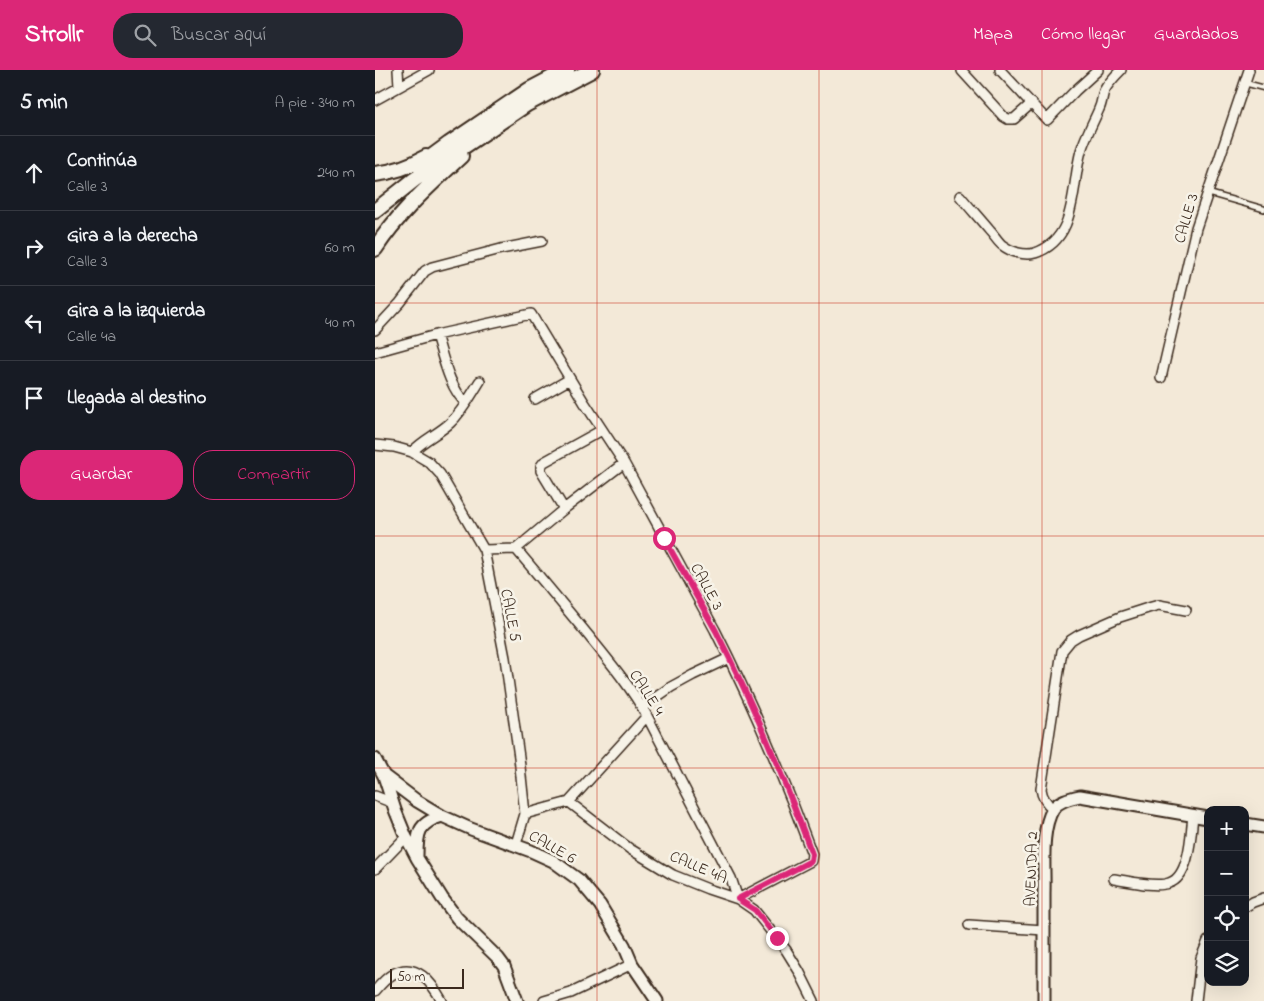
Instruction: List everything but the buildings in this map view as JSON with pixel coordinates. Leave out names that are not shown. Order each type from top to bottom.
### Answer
[{"type":"highway","points":[[375,199],[449,144],[529,90],[567,70]]},
{"type":"highway","points":[[375,211],[414,180],[527,104],[592,70]]},
{"type":"highway","points":[[375,249],[418,197],[494,126]]},
{"type":"highway","points":[[375,174],[411,165],[449,144]]},
{"type":"street","points":[[398,70],[399,86]]},
{"type":"street","points":[[375,100],[429,70]]},
{"type":"street","points":[[1000,70],[1047,120],[1098,70]]},
{"type":"street","points":[[960,196],[1002,245],[1017,252],[1029,254],[1041,251],[1052,245],[1061,234],[1068,218],[1081,152],[1089,129],[1100,106],[1104,91],[1110,81],[1121,70]]},
{"type":"street","name":"CALLE 3","points":[[1161,378],[1196,228],[1249,70]]},
{"type":"street","points":[[962,71],[1003,116],[1008,119],[1014,119],[1032,104]]},
{"type":"street","points":[[375,330],[400,303],[425,271],[431,267],[501,249],[542,241]]},
{"type":"street","name":"CALLE 3","points":[[436,335],[531,314],[623,463],[715,630],[789,793],[812,854],[811,861],[738,899]]},
{"type":"street","points":[[375,352],[436,335],[450,376],[466,403]]},
{"type":"street","points":[[535,399],[570,379]]},
{"type":"street","points":[[412,452],[459,414],[480,381]]},
{"type":"street","points":[[563,509],[541,470],[541,466],[544,462],[602,430]]},
{"type":"street","name":"CALLE 5","points":[[375,445],[394,447],[412,452],[429,462],[440,474],[484,550],[505,658],[519,757],[525,814],[516,844]]},
{"type":"street","points":[[484,550],[516,549],[563,509],[623,463]]},
{"type":"street","name":"CALLE 4","points":[[516,549],[609,660],[642,707],[731,878],[738,899]]},
{"type":"street","points":[[1186,610],[1159,605],[1120,617],[1079,635],[1062,651],[1041,794],[1053,809],[1064,800],[1080,796],[1204,817]]},
{"type":"street","points":[[642,707],[671,687],[729,658]]},
{"type":"street","points":[[525,814],[569,802],[647,716]]},
{"type":"street","name":"CALLE 6","points":[[375,759],[384,776],[405,837],[417,858],[457,918],[498,958],[517,1001]]},
{"type":"street","name":"CALLE 6","points":[[384,776],[417,801],[442,816],[516,844],[553,862],[579,880],[601,905],[632,964],[657,1001]]},
{"type":"street","points":[[375,796],[393,803]]},
{"type":"street","name":"CALLE 4A","points":[[569,802],[630,849],[673,874],[738,899],[755,910],[799,970],[814,1001]]},
{"type":"street","name":"AVENIDA 2","points":[[1044,1001],[1045,836],[1053,809]]},
{"type":"street","points":[[1114,880],[1160,884],[1176,880],[1189,852],[1193,815]]},
{"type":"street","points":[[417,858],[418,836],[421,827],[427,822],[442,816]]},
{"type":"street","points":[[1249,825],[1264,827]]},
{"type":"street","points":[[375,869],[405,837]]},
{"type":"street","points":[[1249,904],[1264,898]]},
{"type":"street","points":[[969,925],[1044,930]]},
{"type":"street","points":[[1196,1001],[1201,958],[1204,951]]},
{"type":"street","points":[[544,1001],[571,997],[632,964]]},
{"type":"street","points":[[375,991],[393,974],[410,970],[420,974],[429,981],[442,1001]]},
{"type":"lane","points":[[1245,83],[1264,88]]},
{"type":"lane","points":[[1208,193],[1264,209]]},
{"type":"route","points":[[664,538],[715,630],[748,698],[789,793],[812,854],[811,861],[738,899],[755,910],[777,938]]}]
